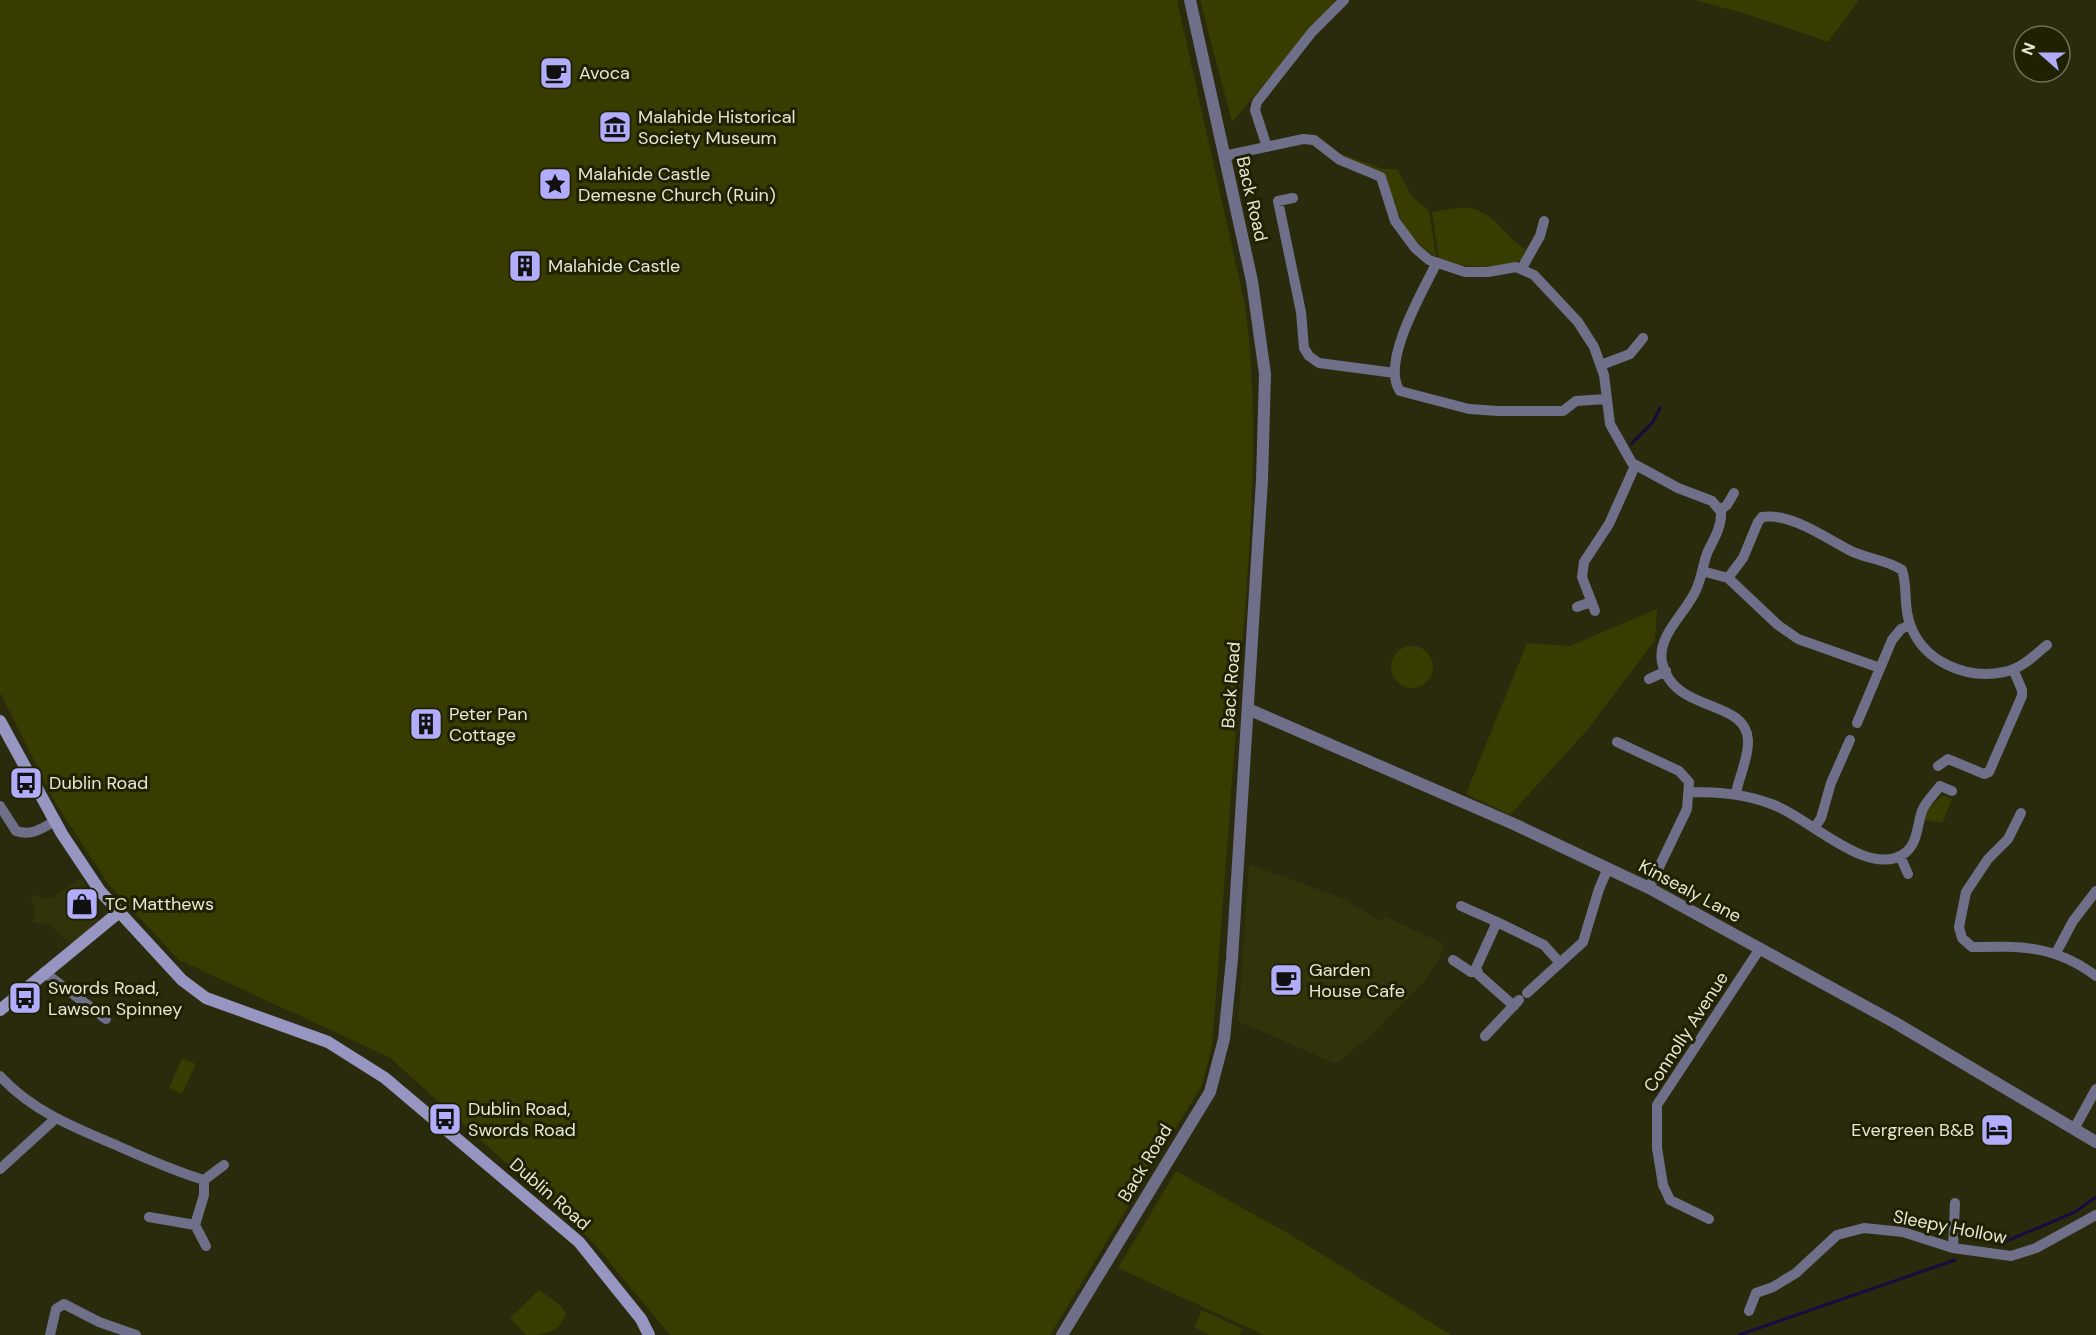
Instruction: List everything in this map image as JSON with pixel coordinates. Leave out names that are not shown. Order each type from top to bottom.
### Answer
[{"type":"main road","name":"Dublin Road","points":[[0,721],[55,821],[100,891],[182,980],[206,998],[328,1042],[385,1078],[579,1242],[641,1319],[649,1335]]},
{"type":"main road","points":[[0,1010],[118,913]]},
{"type":"street","name":"Back Road","points":[[1062,1335],[1210,1092],[1219,1067],[1224,1040],[1235,927],[1262,480],[1265,374],[1252,281],[1190,0]]},
{"type":"street","points":[[1267,147],[1256,110],[1257,102],[1312,32],[1344,0]]},
{"type":"street","points":[[1224,156],[1309,138],[1325,147],[1340,160],[1377,174],[1384,181],[1391,211],[1403,234],[1415,248],[1436,264],[1474,273],[1522,268],[1534,275],[1578,322],[1601,365],[1613,430],[1635,466],[1678,488],[1712,501],[1720,510],[1721,523],[1696,590],[1663,643],[1661,654],[1665,671],[1677,686],[1698,703],[1734,714],[1741,721],[1748,740],[1736,793]]},
{"type":"street","points":[[1293,198],[1278,201],[1301,312],[1304,348],[1308,356],[1319,363],[1395,373]]},
{"type":"street","points":[[1522,268],[1540,236],[1544,221]]},
{"type":"street","points":[[1436,264],[1402,335],[1395,373],[1397,387],[1404,393],[1478,410],[1563,411],[1576,401],[1606,399]]},
{"type":"street","points":[[1601,365],[1630,354],[1644,339]]},
{"type":"street","points":[[1577,606],[1593,606],[1582,577],[1584,562],[1609,524],[1635,466]]},
{"type":"street","points":[[1720,510],[1734,493]]},
{"type":"street","points":[[1728,579],[1743,558],[1762,517],[1778,517],[1808,528],[1850,551],[1892,564],[1902,570],[1910,625],[1925,648],[1951,668],[1982,675],[2013,669],[2023,665],[2047,645]]},
{"type":"street","points":[[1702,571],[1728,579],[1778,625],[1798,639],[1846,654],[1880,668]]},
{"type":"street","points":[[1857,723],[1896,633],[1910,625]]},
{"type":"street","points":[[1938,766],[1948,759],[1984,774],[1989,772],[2022,696],[2022,690],[2013,669]]},
{"type":"street","points":[[1649,679],[1665,671]]},
{"type":"street","name":"Kinsealy Lane","points":[[1248,709],[1516,825],[1649,888],[1894,1022],[2096,1142]]},
{"type":"street","points":[[1815,827],[1821,818],[1831,783],[1850,740]]},
{"type":"street","points":[[1617,742],[1687,776],[1689,792],[1687,809],[1649,888]]},
{"type":"street","points":[[1689,792],[1736,793],[1776,806],[1802,817],[1856,853],[1884,859],[1900,856],[1908,851],[1916,837],[1923,809],[1941,786],[1952,791]]},
{"type":"street","points":[[0,806],[16,831],[25,834],[34,833],[55,821]]},
{"type":"street","points":[[2021,813],[2010,824],[2008,839],[1988,859],[1966,892],[1959,927],[1962,938],[1972,947],[2014,945],[2056,953],[2096,976]]},
{"type":"street","points":[[1900,856],[1908,874]]},
{"type":"street","points":[[1485,1036],[1583,942],[1599,889],[1608,868]]},
{"type":"street","points":[[2056,953],[2073,921],[2096,891]]},
{"type":"street","points":[[1461,906],[1544,945],[1560,963]]},
{"type":"street","points":[[1478,972],[1476,968],[1497,922]]},
{"type":"street","name":"Connolly Avenue","points":[[1708,1219],[1670,1200],[1663,1185],[1657,1148],[1657,1105],[1759,950]]},
{"type":"street","points":[[1453,960],[1471,972],[1478,972],[1520,1000]]},
{"type":"street","points":[[44,972],[106,1019]]},
{"type":"street","points":[[0,1076],[16,1091],[55,1119],[166,1168],[204,1180]]},
{"type":"street","points":[[2074,1129],[2096,1089]]},
{"type":"street","points":[[0,1169],[55,1119]]},
{"type":"street","points":[[204,1180],[224,1165]]},
{"type":"street","points":[[204,1180],[204,1195],[195,1225],[206,1246]]},
{"type":"street","points":[[1953,1248],[1955,1203]]},
{"type":"street","name":"Sleepy Hollow","points":[[1749,1311],[1756,1293],[1773,1287],[1796,1273],[1837,1235],[1864,1228],[1903,1232],[1953,1248],[2011,1256],[2036,1248],[2096,1215]]},
{"type":"street","points":[[149,1217],[195,1225]]},
{"type":"street","points":[[50,1335],[56,1309],[64,1304],[99,1322],[136,1335]]},
{"type":"shaded area","name":"Malahide Castle","points":[[0,0],[1177,0],[1245,305],[1252,394],[1250,528],[1212,1047],[1202,1085],[1050,1335],[670,1335],[591,1240],[389,1057],[179,960],[109,885],[56,804],[0,693]]},
{"type":"shaded area","points":[[1200,0],[1336,0],[1232,122]]},
{"type":"shaded area","points":[[1695,0],[1859,0],[1828,42],[1747,14]]},
{"type":"shaded area","points":[[1318,135],[1339,153],[1383,169],[1397,169],[1412,197],[1429,210],[1436,257],[1416,241],[1403,223],[1387,179],[1383,174],[1340,156]]},
{"type":"shaded area","points":[[1464,207],[1483,213],[1498,224],[1526,250],[1522,259],[1503,266],[1481,267],[1439,259],[1432,212]]},
{"type":"shaded area","points":[[1657,609],[1655,640],[1588,729],[1510,815],[1466,794],[1527,643],[1570,646]]},
{"type":"shaded area","points":[[1412,646],[1420,647],[1427,652],[1432,659],[1432,675],[1427,682],[1420,687],[1412,688],[1404,687],[1397,682],[1392,675],[1391,667],[1392,659],[1397,652],[1404,647]]},
{"type":"shaded area","points":[[1943,795],[1952,799],[1942,823],[1923,819],[1928,808]]},
{"type":"shaded area","points":[[1249,864],[1342,898],[1381,921],[1384,916],[1444,944],[1441,955],[1425,982],[1368,1038],[1336,1064],[1238,1021]]},
{"type":"shaded area","points":[[81,878],[97,901],[98,911],[96,922],[73,946],[50,926],[33,922],[35,909],[30,898],[38,894],[44,899],[52,898]]},
{"type":"shaded area","points":[[182,1058],[196,1064],[182,1094],[169,1088]]},
{"type":"shaded area","points":[[1176,1171],[1291,1235],[1451,1335],[1264,1335],[1118,1268]]},
{"type":"shaded area","points":[[539,1290],[560,1305],[566,1313],[560,1325],[551,1332],[526,1335],[510,1318]]},
{"type":"shaded area","points":[[1202,1310],[1242,1329],[1239,1335],[1210,1335],[1194,1327]]},
{"type":"waterway","points":[[1631,444],[1653,422],[1660,408]]},
{"type":"waterway","points":[[2002,1243],[2075,1212],[2096,1197]]},
{"type":"waterway","points":[[1739,1335],[1955,1260]]},
{"type":"place","name":"Avoca","points":[[556,73]]},
{"type":"place","name":"Malahide Historical Society Museum","points":[[615,127]]},
{"type":"place","name":"Malahide Castle Demesne Church (Ruin)","points":[[555,184]]},
{"type":"place","name":"Malahide Castle","points":[[525,266]]},
{"type":"place","name":"Peter Pan Cottage","points":[[426,724]]},
{"type":"place","name":"Dublin Road","points":[[26,783]]},
{"type":"place","name":"TC Matthews","points":[[82,904]]},
{"type":"place","name":"Garden House Cafe","points":[[1286,980]]},
{"type":"place","name":"Swords Road, Lawson Spinney","points":[[25,998]]},
{"type":"place","name":"Dublin Road, Swords Road","points":[[445,1119]]},
{"type":"place","name":"Evergreen B&B","points":[[1997,1130]]}]
